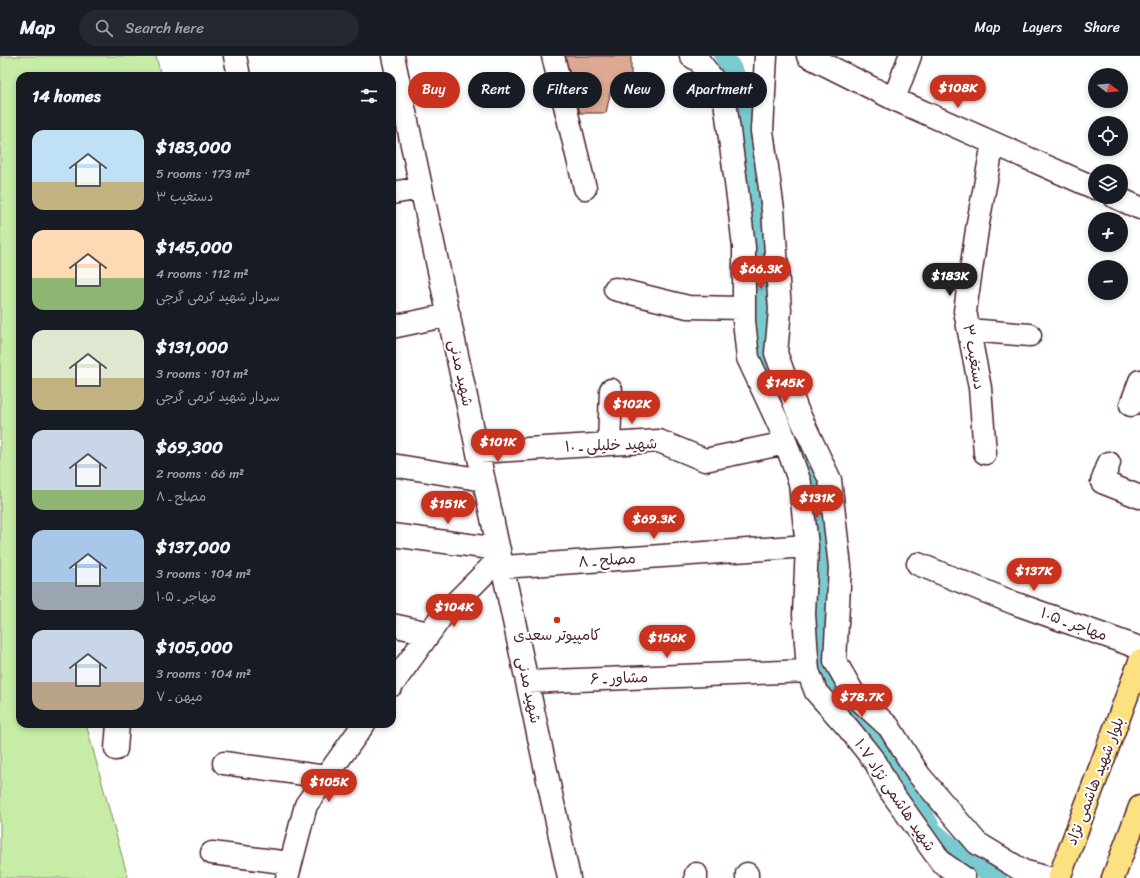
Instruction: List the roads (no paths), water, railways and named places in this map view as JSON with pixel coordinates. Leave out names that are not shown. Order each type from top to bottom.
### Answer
[{"type":"main road","name":"بلوار شهید هاشمی نژاد","points":[[1059,878],[1140,661]]},
{"type":"main road","points":[[1113,878],[1140,807]]},
{"type":"street","name":"شهید مدنی","points":[[393,56],[395,72]]},
{"type":"street","points":[[553,56],[585,188]]},
{"type":"street","name":"شهید هاشمی نژاد ۱۰۷","points":[[691,56],[699,61],[724,94],[738,191],[744,247],[744,308],[748,358],[781,429],[800,483],[807,546],[804,614],[808,671],[816,692],[849,729],[876,763],[889,789],[941,862],[964,878]]},
{"type":"street","points":[[766,56],[762,131],[773,210],[780,302],[776,353],[797,410],[830,480],[840,567],[835,660],[855,696],[889,727],[919,775],[977,843],[1023,871],[1049,878]]},
{"type":"street","points":[[808,56],[894,99],[1088,185]]},
{"type":"street","points":[[894,99],[910,56]]},
{"type":"street","name":"شهید مدنی","points":[[396,85],[399,114],[422,188],[500,558],[570,878]]},
{"type":"street","name":"دستغیب ۳","points":[[985,453],[980,388],[965,311],[978,223],[993,143]]},
{"type":"street","points":[[396,192],[422,188]]},
{"type":"street","points":[[1128,203],[1140,208]]},
{"type":"street","points":[[615,289],[688,307],[744,308]]},
{"type":"street","points":[[396,326],[449,316]]},
{"type":"street","points":[[969,330],[1030,335]]},
{"type":"street","points":[[1131,405],[1140,381]]},
{"type":"street","points":[[765,396],[787,383]]},
{"type":"street","points":[[609,444],[611,390]]},
{"type":"street","name":"شهید خلیلی ـ ۱۰","points":[[478,452],[659,441],[705,460],[786,443]]},
{"type":"street","points":[[1109,463],[1102,482],[1140,497]]},
{"type":"street","points":[[396,466],[484,480]]},
{"type":"street","name":"مصلح ـ ۸","points":[[396,536],[500,558],[807,546]]},
{"type":"street","points":[[396,679],[441,617],[500,558]]},
{"type":"street","name":"مهاجر ـ ۱۰۵","points":[[918,564],[1014,603],[1140,648]]},
{"type":"street","points":[[396,627],[429,633]]},
{"type":"street","name":"مشاور ـ ۶","points":[[527,682],[808,671]]},
{"type":"street","points":[[116,749],[118,728]]},
{"type":"street","points":[[212,853],[289,871],[306,806],[361,728]]},
{"type":"street","points":[[224,763],[326,777]]},
{"type":"waterway","points":[[724,56],[742,90],[741,138],[763,277],[763,333],[765,360],[771,377],[813,465],[827,540],[821,615],[827,680],[870,727],[906,780],[932,831],[951,847],[997,878]]},
{"type":"place","name":"کامپیوتر سعدی","points":[[557,620]]}]
